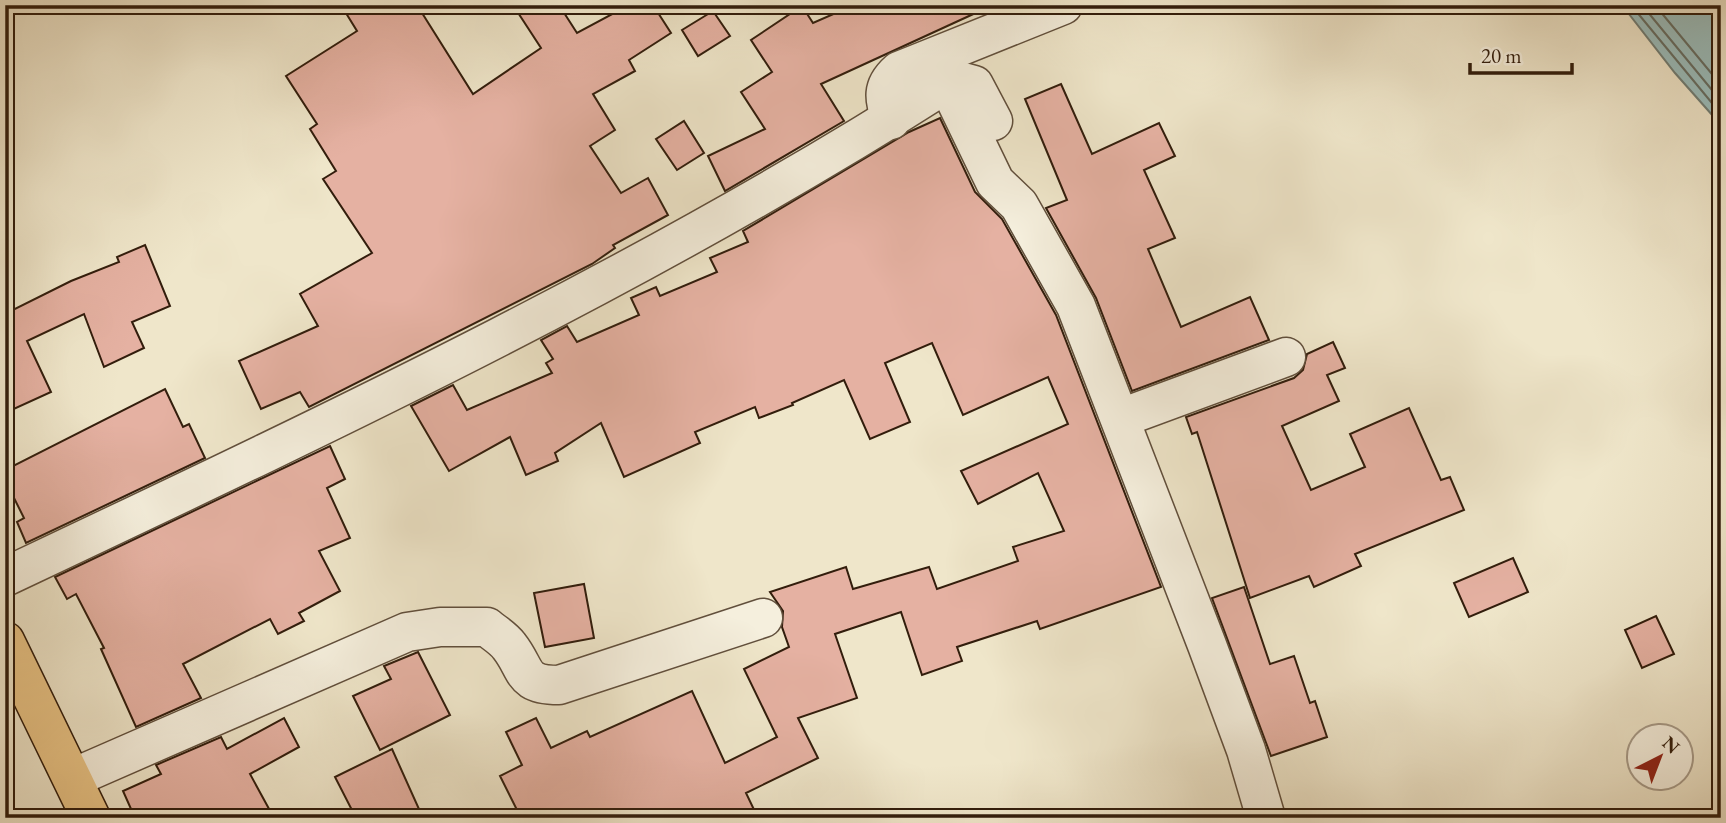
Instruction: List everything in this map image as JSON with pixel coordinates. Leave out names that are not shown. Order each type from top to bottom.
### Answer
[{"type":"main road","points":[[5,641],[91,818]]},
{"type":"street","points":[[891,120],[884,91],[899,71],[1063,5]]},
{"type":"street","points":[[5,577],[363,407],[726,218],[891,120],[947,83],[956,80],[974,85],[993,121]]},
{"type":"street","points":[[947,83],[995,182],[1019,205],[1076,306],[1246,750],[1266,818]]},
{"type":"street","points":[[1121,418],[1286,357]]},
{"type":"street","points":[[73,778],[407,632],[440,626],[487,627],[510,647],[525,676],[544,685],[559,685],[763,618]]},
{"type":"water","points":[[1622,5],[1721,5],[1721,125],[1675,73]]},
{"type":"building","points":[[341,5],[417,5],[473,94],[541,48],[513,5],[559,5],[577,33],[629,5],[653,5],[671,33],[629,60],[635,71],[593,94],[615,130],[590,146],[621,193],[648,178],[668,215],[613,245],[615,248],[592,264],[309,407],[300,392],[261,409],[239,361],[318,326],[300,294],[372,253],[323,179],[336,171],[310,129],[317,124],[286,76],[357,31]]},
{"type":"building","points":[[854,5],[993,5],[821,84],[844,121],[725,191],[708,156],[765,129],[741,92],[772,72],[751,40],[802,6],[813,23]]},
{"type":"building","points":[[713,11],[730,36],[698,56],[682,30]]},
{"type":"building","points":[[1061,84],[1092,154],[1159,123],[1175,156],[1144,170],[1175,238],[1148,249],[1181,327],[1250,297],[1269,340],[1132,391],[1096,298],[1046,208],[1067,200],[1025,99]]},
{"type":"building","points":[[940,118],[975,192],[1002,219],[1056,315],[1161,587],[1040,629],[1037,621],[957,647],[962,661],[922,675],[901,612],[835,634],[857,698],[798,718],[818,758],[746,793],[758,818],[521,818],[500,776],[522,765],[506,732],[536,718],[551,748],[587,731],[590,737],[692,691],[725,763],[777,737],[744,669],[789,647],[782,627],[783,611],[770,592],[846,567],[853,589],[929,567],[937,589],[1018,561],[1013,547],[1064,531],[1038,473],[978,504],[961,471],[1068,424],[1048,377],[963,415],[932,343],[885,363],[910,422],[870,439],[844,380],[759,418],[755,407],[695,432],[700,443],[624,477],[601,423],[555,453],[558,461],[526,475],[510,437],[449,471],[411,406],[453,385],[467,410],[552,373],[546,363],[553,359],[541,340],[567,326],[577,342],[639,315],[631,298],[656,287],[660,296],[717,272],[710,258],[748,242],[743,231],[909,132]]},
{"type":"building","points":[[684,121],[704,153],[677,170],[656,139]]},
{"type":"building","points":[[145,245],[170,306],[132,322],[144,348],[104,367],[84,314],[27,341],[51,392],[5,413],[5,294],[13,310],[71,281],[119,262],[117,257]]},
{"type":"building","points":[[1333,342],[1345,368],[1327,375],[1339,401],[1282,426],[1311,490],[1365,467],[1350,434],[1409,408],[1441,480],[1450,477],[1464,510],[1355,554],[1361,566],[1314,587],[1309,576],[1250,598],[1197,432],[1192,434],[1186,417],[1294,378],[1303,370],[1307,354]]},
{"type":"building","points":[[165,389],[183,427],[189,424],[205,458],[26,543],[17,522],[24,518],[5,480],[5,470]]},
{"type":"building","points":[[330,446],[345,479],[327,488],[350,538],[319,551],[340,591],[299,613],[304,621],[278,634],[270,619],[183,664],[201,698],[136,727],[101,649],[104,648],[76,594],[67,599],[55,577]]},
{"type":"building","points":[[1513,558],[1528,592],[1469,617],[1454,583]]},
{"type":"building","points":[[584,584],[594,638],[545,647],[534,593]]},
{"type":"building","points":[[1244,587],[1270,664],[1294,656],[1310,703],[1315,701],[1327,737],[1271,756],[1212,598]]},
{"type":"building","points":[[1656,616],[1674,654],[1642,668],[1625,630]]},
{"type":"building","points":[[418,652],[450,715],[380,750],[353,696],[391,679],[384,666]]},
{"type":"building","points":[[284,718],[299,747],[250,774],[274,818],[135,818],[123,791],[161,774],[156,765],[221,737],[227,749]]},
{"type":"building","points":[[392,749],[423,818],[356,818],[335,777]]}]
